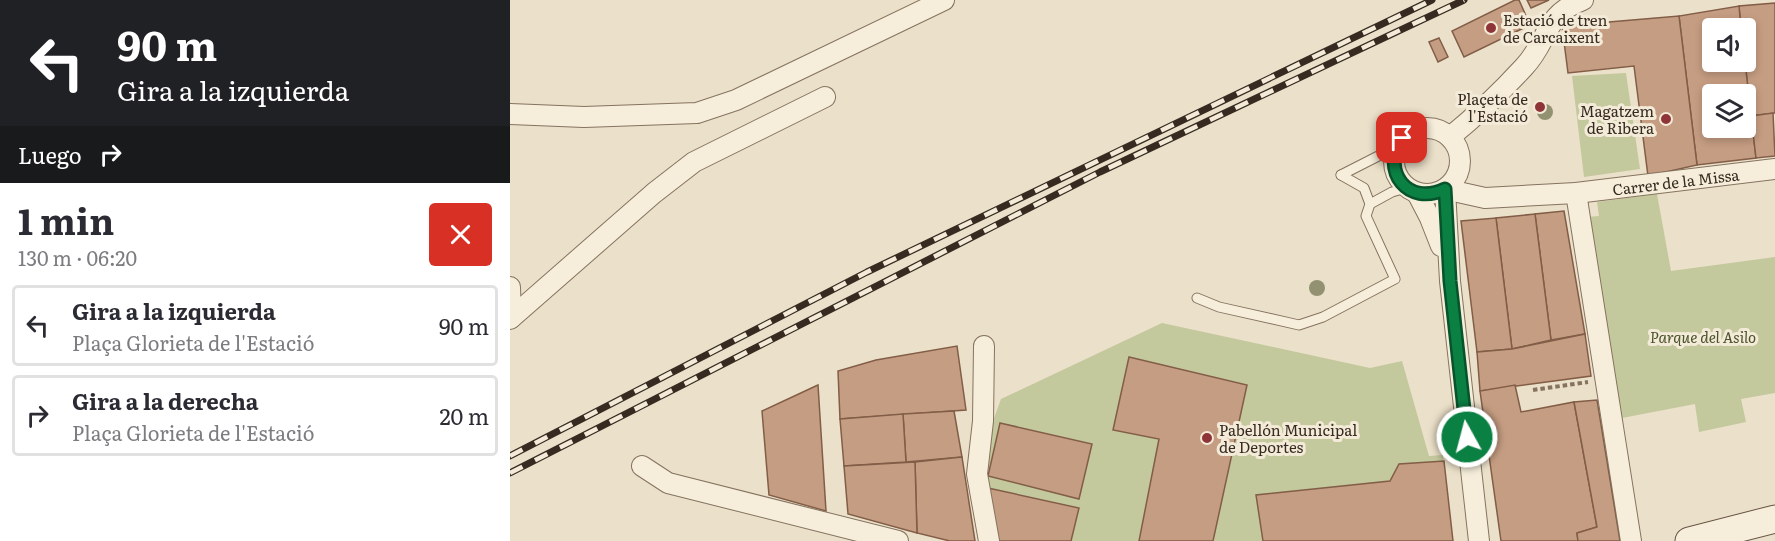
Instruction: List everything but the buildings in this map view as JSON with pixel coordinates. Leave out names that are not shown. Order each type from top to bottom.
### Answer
[{"type":"street","points":[[510,114],[584,117],[697,113],[736,100],[944,0]]},
{"type":"street","points":[[1450,137],[1486,106],[1527,65],[1555,17],[1566,8],[1583,0]]},
{"type":"street","points":[[511,318],[654,193],[694,162],[825,97]]},
{"type":"street","points":[[1412,190],[1436,193],[1447,187],[1456,177],[1460,156],[1450,137],[1442,131],[1431,128],[1411,131],[1402,138],[1393,158],[1394,169],[1399,179],[1412,190],[1440,244],[1450,281]]},
{"type":"street","name":"Carrer de la Missa","points":[[1447,187],[1485,198],[1576,192],[1775,169]]},
{"type":"street","points":[[1447,187],[1450,281],[1479,541]]},
{"type":"street","points":[[1576,192],[1631,541]]},
{"type":"street","points":[[510,287],[511,318]]},
{"type":"street","points":[[984,346],[983,421],[977,474],[988,541]]},
{"type":"street","points":[[642,466],[668,483],[898,541]]},
{"type":"street","points":[[1689,541],[1748,534],[1775,519]]},
{"type":"lane","points":[[1197,298],[1219,307],[1299,325],[1323,317],[1395,279],[1366,216],[1370,204],[1364,188],[1341,175],[1396,147]]},
{"type":"lane","points":[[1370,204],[1392,192],[1412,190]]},
{"type":"path","points":[[1533,390],[1606,379]]},
{"type":"green space","points":[[1626,73],[1640,169],[1584,177],[1572,76]]},
{"type":"green space","name":"Parque del Asilo","points":[[1657,194],[1671,271],[1775,257],[1775,393],[1741,399],[1746,422],[1699,432],[1695,404],[1622,418],[1587,217],[1599,216],[1597,202]]},
{"type":"green space","name":"Pabellón Municipal de Deportes","points":[[1162,323],[1370,368],[1402,361],[1429,456],[1443,455],[1453,541],[996,541],[983,475],[993,421],[1001,399]]},
{"type":"railway","points":[[510,456],[867,272],[1432,0]]},
{"type":"railway","points":[[510,473],[1100,172],[1464,0]]},
{"type":"place","name":"Estació de tren de Carcaixent","points":[[1491,28]]},
{"type":"place","name":"Plaçeta de l'Estació","points":[[1540,107]]},
{"type":"place","name":"Magatzem de Ribera","points":[[1666,119]]},
{"type":"place","name":"Pabellón Municipal de Deportes","points":[[1207,438]]},
{"type":"route","points":[[1402,138],[1393,158],[1394,169],[1399,179],[1407,188],[1417,193],[1436,193],[1445,189],[1450,281],[1467,437]]}]
